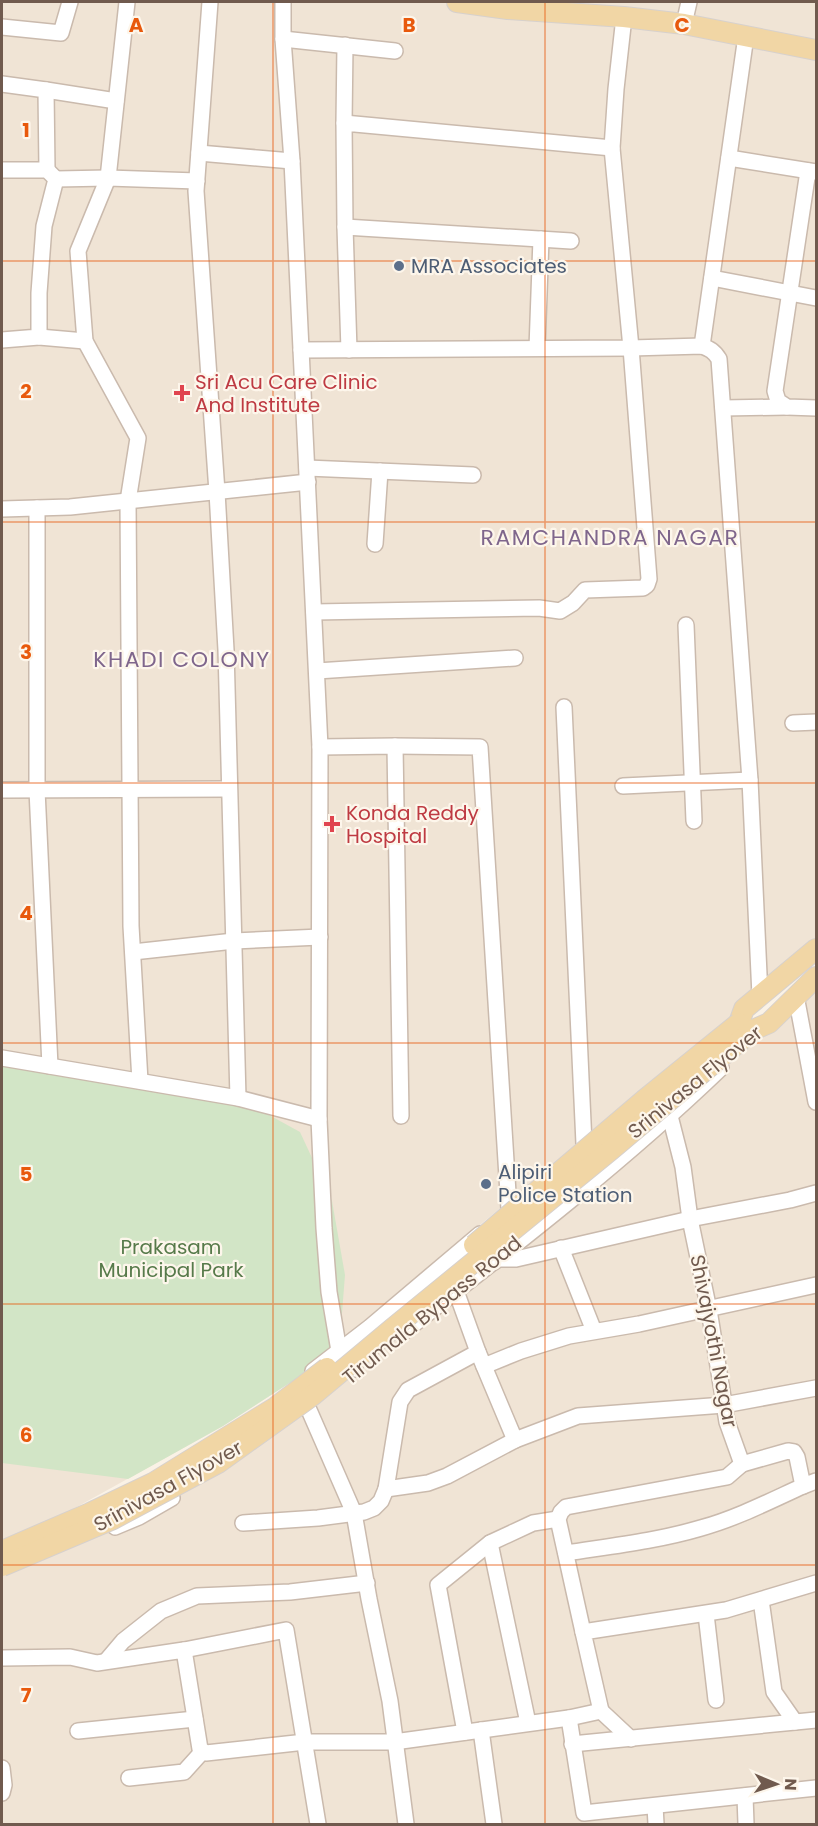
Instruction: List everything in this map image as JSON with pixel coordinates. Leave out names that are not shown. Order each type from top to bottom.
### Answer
[{"type":"main road","points":[[457,2],[624,16],[684,24],[816,50]]},
{"type":"main road","name":"Tirumala Bypass Road","points":[[751,1021],[760,996],[816,949]]},
{"type":"main road","name":"Tirumala Bypass Road","points":[[751,1021],[796,996],[816,977]]},
{"type":"main road","name":"Srinivasa Flyover","points":[[2,1551],[153,1483],[276,1407],[348,1352],[644,1100],[751,1021]]},
{"type":"main road","name":"Srinivasa Flyover","points":[[2,1566],[113,1520],[218,1463],[294,1409],[612,1149],[751,1021]]},
{"type":"street","points":[[2,27],[61,33],[69,2]]},
{"type":"street","points":[[127,2],[108,178],[78,251],[85,341],[138,438],[128,501],[133,952],[140,1081]]},
{"type":"street","points":[[210,2],[197,181],[226,651],[238,1098]]},
{"type":"street","points":[[283,2],[283,39],[302,350],[320,747],[319,1119],[329,1292],[339,1351],[355,1369]]},
{"type":"street","points":[[684,24],[689,2]]},
{"type":"street","points":[[314,612],[539,608],[560,611],[573,603],[585,590],[643,588],[647,585],[649,579],[631,348],[612,148],[624,16]]},
{"type":"street","points":[[702,346],[746,36]]},
{"type":"street","points":[[283,39],[395,51]]},
{"type":"street","points":[[345,45],[345,227],[349,350]]},
{"type":"street","points":[[2,84],[116,101]]},
{"type":"street","points":[[39,337],[39,293],[44,226],[52,174],[46,90]]},
{"type":"street","points":[[344,123],[612,148]]},
{"type":"street","points":[[199,153],[292,160]]},
{"type":"street","points":[[729,158],[812,172],[790,293],[776,392],[778,401],[787,407]]},
{"type":"street","points":[[2,170],[108,178],[197,181]]},
{"type":"street","points":[[345,227],[571,241]]},
{"type":"street","points":[[537,348],[541,239]]},
{"type":"street","points":[[712,278],[816,298]]},
{"type":"street","points":[[2,340],[39,337],[85,341]]},
{"type":"street","points":[[302,350],[702,346],[711,349],[719,359],[750,780],[760,996]]},
{"type":"street","points":[[723,408],[816,408]]},
{"type":"street","points":[[375,544],[381,471]]},
{"type":"street","points":[[2,509],[70,507],[217,492],[307,475],[381,471],[473,475]]},
{"type":"street","points":[[37,508],[37,790],[50,1066]]},
{"type":"street","points":[[686,625],[694,821]]},
{"type":"street","points":[[317,671],[515,658]]},
{"type":"street","points":[[564,707],[584,1144]]},
{"type":"street","points":[[792,723],[816,722]]},
{"type":"street","points":[[394,746],[401,1116]]},
{"type":"street","points":[[320,747],[480,747],[509,1209]]},
{"type":"street","points":[[623,786],[750,780]]},
{"type":"street","points":[[2,790],[230,789]]},
{"type":"street","points":[[133,952],[234,941],[320,936]]},
{"type":"street","points":[[796,996],[816,1102]]},
{"type":"street","name":"Tirumala Bypass Road","points":[[2,1543],[132,1485],[271,1402],[339,1351],[584,1144],[751,1021]]},
{"type":"street","name":"Tirumala Bypass Road","points":[[2,1576],[139,1517],[217,1473],[319,1403],[355,1369],[491,1264],[670,1116],[751,1021]]},
{"type":"street","points":[[2,1058],[238,1098],[319,1119]]},
{"type":"street","name":"Shivajyothi Nagar","points":[[670,1116],[683,1167],[690,1219],[709,1310],[727,1422],[742,1464]]},
{"type":"street","points":[[491,1264],[498,1259],[516,1259],[816,1193]]},
{"type":"street","points":[[561,1248],[594,1331]]},
{"type":"street","points":[[243,1523],[318,1518],[364,1512],[374,1508],[381,1501],[386,1490],[400,1402],[404,1394],[408,1390],[481,1359],[569,1336],[709,1310],[816,1285]]},
{"type":"street","points":[[456,1291],[515,1440]]},
{"type":"street","points":[[386,1490],[428,1483],[447,1476],[515,1440],[578,1416],[724,1405],[816,1388]]},
{"type":"street","points":[[309,1410],[354,1513],[390,1701],[406,1824]]},
{"type":"street","points":[[566,1553],[666,1537],[703,1527],[742,1514],[810,1483],[794,1452],[788,1451],[742,1464],[727,1477],[566,1507],[561,1512],[558,1519],[601,1711],[631,1739]]},
{"type":"street","points":[[465,1732],[438,1585],[490,1543],[533,1523],[558,1519]]},
{"type":"street","points":[[490,1543],[528,1723]]},
{"type":"street","points":[[106,1661],[123,1641],[160,1611],[197,1596],[290,1592],[367,1583]]},
{"type":"street","points":[[583,1632],[726,1610],[816,1583]]},
{"type":"street","points":[[762,1600],[774,1692],[795,1722]]},
{"type":"street","points":[[706,1614],[716,1700]]},
{"type":"street","points":[[2,1658],[70,1658],[97,1663],[184,1650],[286,1630],[318,1824]]},
{"type":"street","points":[[184,1650],[202,1752]]},
{"type":"street","points":[[202,1752],[305,1742],[394,1742],[569,1718],[601,1711]]},
{"type":"street","points":[[569,1718],[584,1819],[655,1806],[816,1788]]},
{"type":"street","points":[[78,1731],[195,1719]]},
{"type":"street","points":[[572,1744],[816,1720]]},
{"type":"street","points":[[481,1730],[494,1824]]},
{"type":"street","points":[[129,1778],[184,1772],[202,1752]]},
{"type":"street","points":[[2,1768],[2,1788]]},
{"type":"street","points":[[745,1796],[746,1824]]},
{"type":"street","points":[[655,1806],[656,1824]]},
{"type":"shaded area","points":[[2,2],[816,2],[816,946],[422,1273],[339,1351],[223,1426],[28,1534],[2,1544]]},
{"type":"shaded area","points":[[816,988],[816,1824],[2,1824],[2,1574],[137,1516],[706,1084]]},
{"type":"green space","name":"Prakasam Municipal Park","points":[[2,1056],[238,1098],[300,1132],[332,1201],[345,1275],[339,1351],[223,1426],[128,1479],[2,1463]]},
{"type":"place","name":"MRA Associates","points":[[399,266]]},
{"type":"place","name":"Sri Acu Care Clinic And Institute","points":[[182,393]]},
{"type":"place","name":"Konda Reddy Hospital","points":[[332,824]]},
{"type":"place","name":"Alipiri Police Station","points":[[486,1184]]},
{"type":"district","name":"RAMCHANDRA NAGAR","points":[[610,537]]},
{"type":"district","name":"KHADI COLONY","points":[[182,659]]}]
